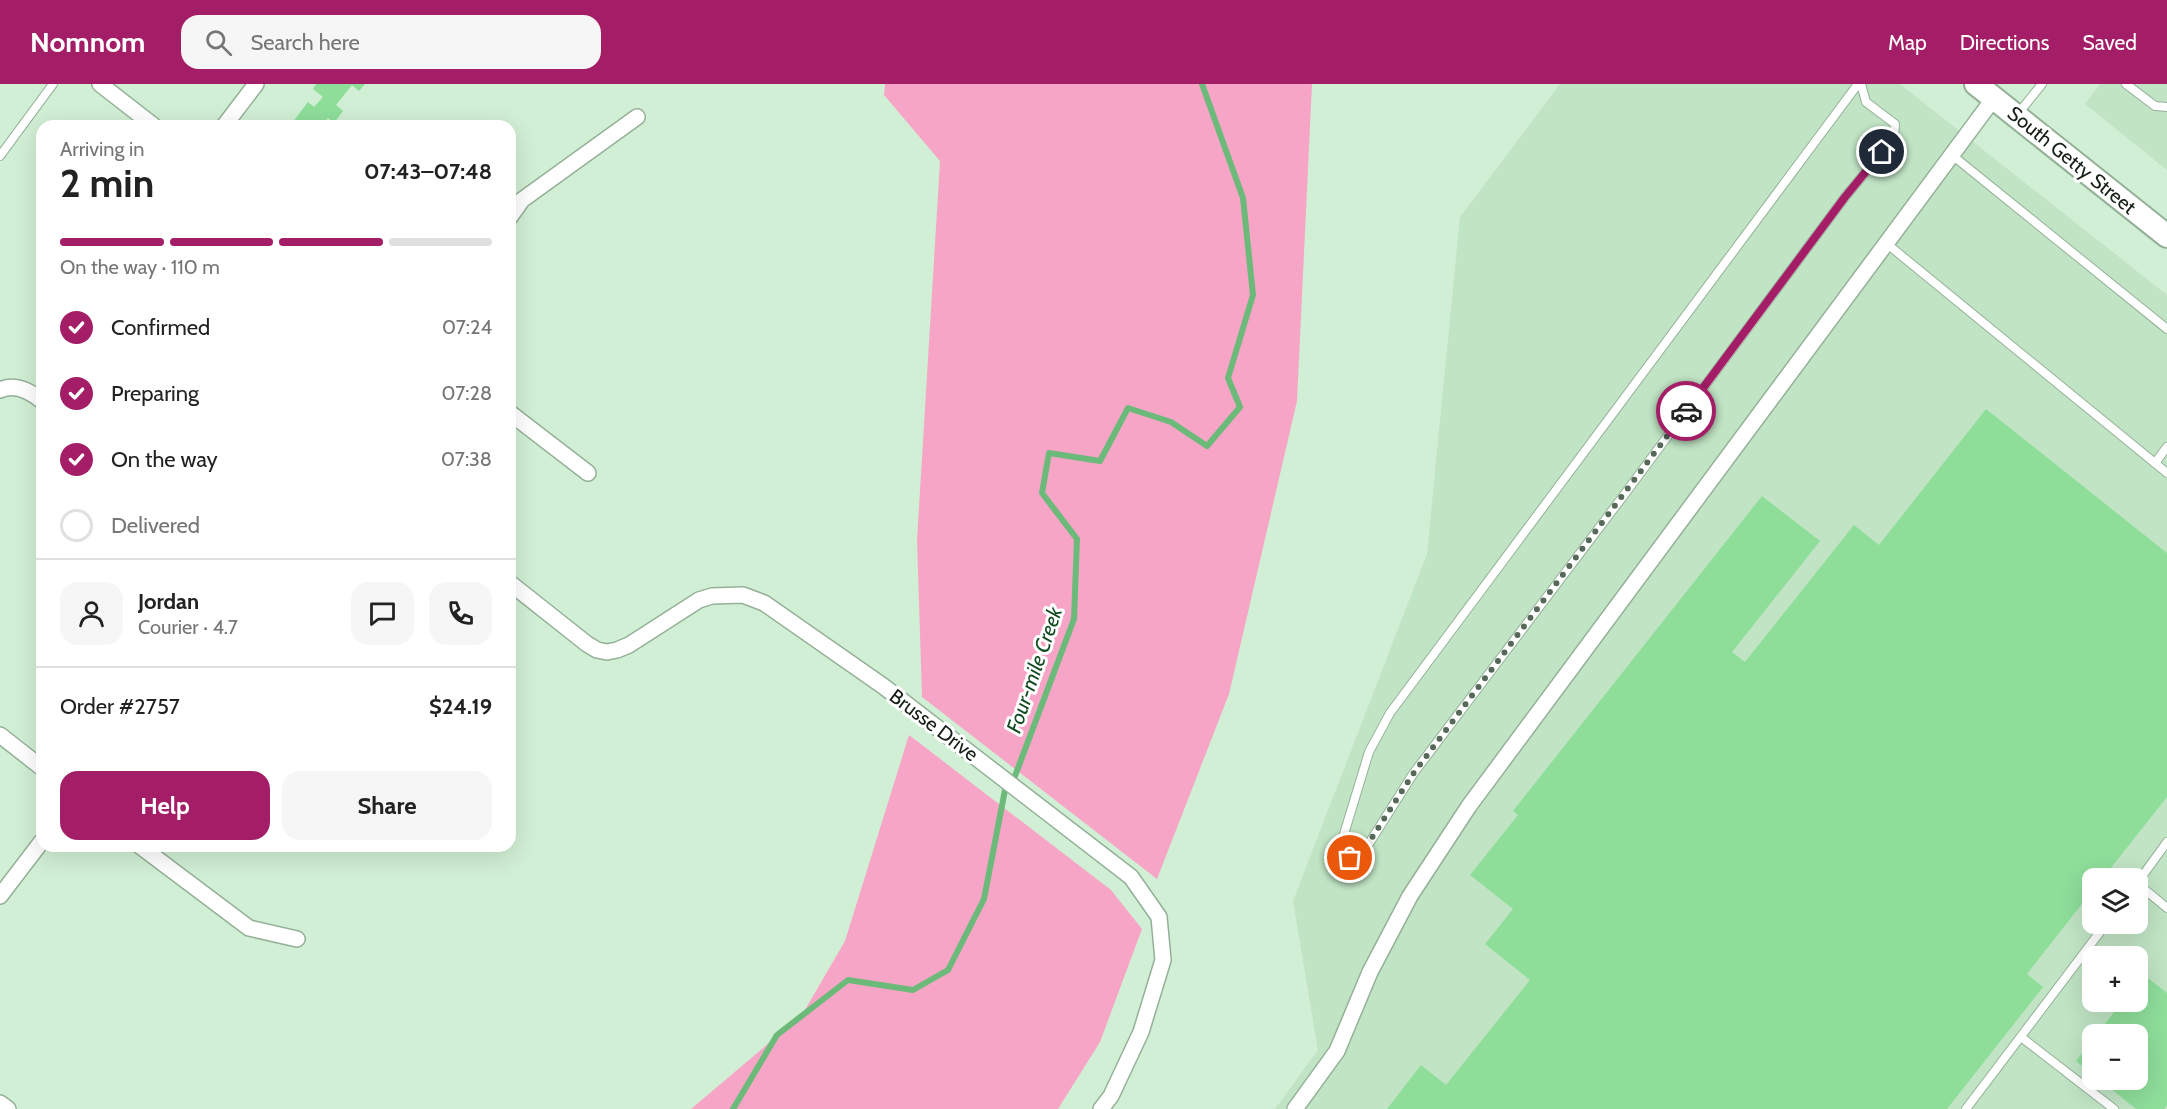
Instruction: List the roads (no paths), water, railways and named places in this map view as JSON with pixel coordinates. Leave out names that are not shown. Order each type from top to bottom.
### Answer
[{"type":"main road","name":"South Getty Street","points":[[1985,91],[2167,236]]},
{"type":"street","points":[[100,84],[146,120]]},
{"type":"street","points":[[229,120],[256,84]]},
{"type":"street","points":[[1294,1109],[1337,1051],[1370,972],[1405,905],[1469,806],[1952,155],[1985,91]]},
{"type":"street","points":[[516,208],[522,200],[637,117]]},
{"type":"street","points":[[2,389],[22,389],[36,396]]},
{"type":"street","points":[[516,418],[588,473]]},
{"type":"street","name":"Brusse Drive","points":[[516,588],[587,644],[597,650],[608,652],[629,645],[699,600],[712,596],[743,595],[764,603],[883,686],[1131,877],[1160,917],[1163,960],[1141,1032],[1111,1096],[1101,1109]]},
{"type":"street","points":[[0,735],[36,763]]},
{"type":"street","points":[[0,896],[36,849]]},
{"type":"street","points":[[148,852],[249,928],[297,939]]},
{"type":"street","points":[[0,1103],[8,1109]]},
{"type":"lane","points":[[0,156],[53,84]]},
{"type":"lane","points":[[1859,84],[1866,102],[1895,124],[1894,138],[1845,197],[1413,774],[1362,853],[1350,858],[1341,852],[1341,844],[1369,752],[1390,713],[1859,84]]},
{"type":"lane","points":[[2017,116],[2042,84]]},
{"type":"lane","points":[[2126,84],[2155,106],[2167,107]]},
{"type":"lane","points":[[1952,155],[2167,328]]},
{"type":"lane","points":[[1886,243],[2167,473]]},
{"type":"lane","points":[[2155,463],[2167,447]]},
{"type":"lane","points":[[2148,869],[2167,843]]},
{"type":"lane","points":[[2148,892],[2167,908]]},
{"type":"lane","points":[[1966,1109],[2098,934]]},
{"type":"lane","points":[[2021,1037],[2114,1109]]},
{"type":"waterway","name":"Four-mile Creek","points":[[1015,776],[1074,619],[1077,539],[1042,493],[1049,453],[1100,461],[1128,408],[1171,422],[1207,446],[1240,407],[1228,378],[1253,295],[1243,198],[1202,84]]},
{"type":"waterway","name":"Four-mile Creek","points":[[733,1109],[777,1035],[848,980],[913,990],[948,970],[984,899],[1005,790]]}]
